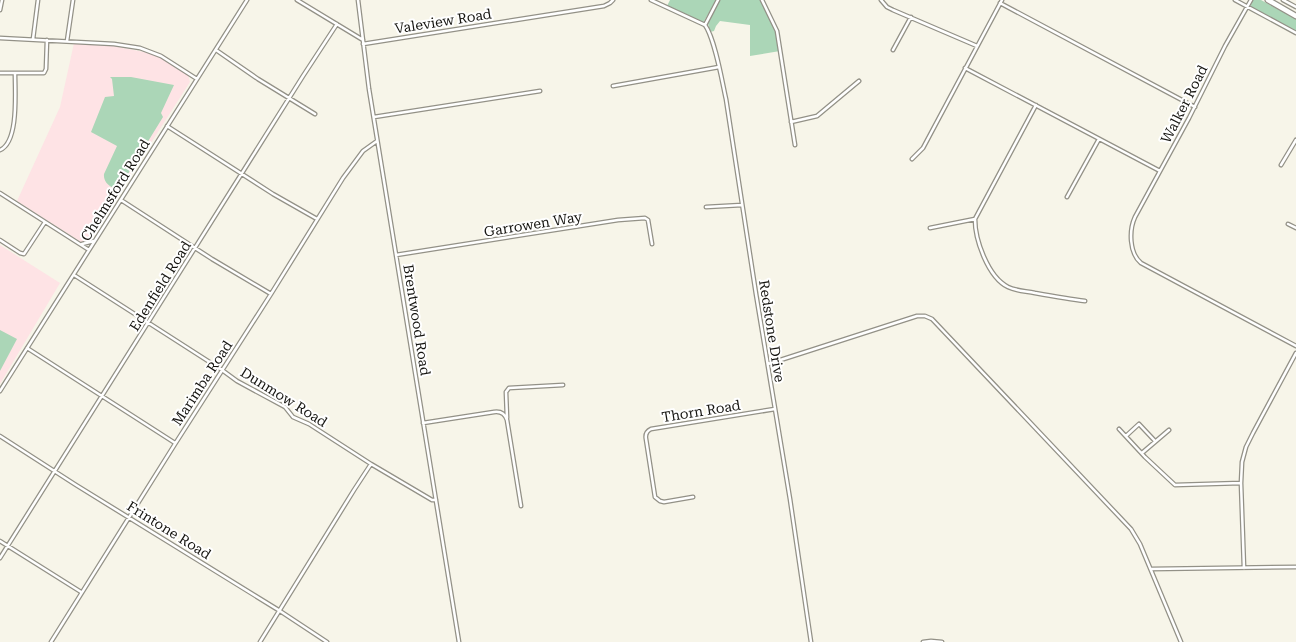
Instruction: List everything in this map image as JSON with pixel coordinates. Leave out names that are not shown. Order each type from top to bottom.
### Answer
[{"type":"highway","points":[[1268,0],[1296,16]]},
{"type":"street","points":[[0,10],[2,0]]},
{"type":"street","points":[[33,39],[38,0]]},
{"type":"street","points":[[67,41],[73,0]]},
{"type":"street","name":"Chelmsford Road","points":[[0,391],[246,0]]},
{"type":"street","points":[[297,0],[363,42]]},
{"type":"street","name":"Brentwood Road","points":[[358,0],[368,89],[459,642]]},
{"type":"street","name":"Valeview Road","points":[[363,42],[604,6],[613,0]]},
{"type":"street","points":[[651,0],[705,26],[718,0]]},
{"type":"street","points":[[762,0],[778,31],[795,145]]},
{"type":"street","points":[[881,0],[888,7],[978,46]]},
{"type":"street","points":[[1235,0],[1296,33]]},
{"type":"street","name":"Walker Road","points":[[1251,0],[1135,217],[1132,227],[1132,243],[1134,255],[1141,263],[1296,346]]},
{"type":"street","points":[[1283,0],[1296,7]]},
{"type":"street","points":[[912,159],[923,148],[1001,2],[1195,107]]},
{"type":"street","points":[[893,50],[911,17]]},
{"type":"street","name":"Edenfield Road","points":[[0,558],[337,24]]},
{"type":"street","name":"Redstone Drive","points":[[705,26],[710,35],[726,99],[790,498],[811,642]]},
{"type":"street","points":[[0,38],[114,44],[140,48],[161,56],[197,78]]},
{"type":"street","points":[[0,73],[42,74],[45,72],[47,40]]},
{"type":"street","points":[[216,50],[258,79],[315,114]]},
{"type":"street","points":[[613,86],[719,68]]},
{"type":"street","points":[[965,68],[1160,171]]},
{"type":"street","points":[[0,150],[4,148],[13,130],[15,73]]},
{"type":"street","points":[[791,122],[817,116],[858,81]]},
{"type":"street","points":[[374,118],[540,91]]},
{"type":"street","points":[[1036,105],[975,219],[976,230],[982,252],[990,268],[1002,283],[1013,289],[1085,301]]},
{"type":"street","points":[[167,126],[277,196],[317,219]]},
{"type":"street","points":[[1067,197],[1099,140]]},
{"type":"street","points":[[1281,165],[1296,140]]},
{"type":"street","name":"Marimba Road","points":[[51,642],[317,219],[358,156],[377,141]]},
{"type":"street","points":[[0,193],[89,250]]},
{"type":"street","points":[[121,200],[271,294]]},
{"type":"street","points":[[706,207],[742,205]]},
{"type":"street","name":"Garrowen Way","points":[[396,255],[618,220],[645,218],[648,220],[652,244]]},
{"type":"street","points":[[930,228],[975,219]]},
{"type":"street","points":[[0,240],[24,254],[45,222]]},
{"type":"street","points":[[1288,224],[1296,228]]},
{"type":"street","points":[[80,244],[95,241]]},
{"type":"street","name":"Dunmow Road","points":[[74,274],[237,381],[285,407],[293,417],[309,424],[432,500],[436,500]]},
{"type":"street","points":[[768,364],[917,316],[928,317],[935,322],[1131,529],[1140,544],[1181,642]]},
{"type":"street","points":[[27,348],[175,444]]},
{"type":"street","points":[[1244,568],[1242,462],[1246,447],[1296,352]]},
{"type":"street","points":[[521,506],[507,420],[506,392],[509,388],[563,385]]},
{"type":"street","name":"Thorn Road","points":[[693,497],[664,502],[656,500],[646,439],[648,430],[775,409]]},
{"type":"street","points":[[423,423],[496,412],[505,415],[507,420]]},
{"type":"street","points":[[1126,436],[1139,424],[1155,442]]},
{"type":"street","points":[[1119,428],[1175,485],[1241,483]]},
{"type":"street","points":[[1142,453],[1169,430]]},
{"type":"street","name":"Frintone Road","points":[[0,436],[327,642]]},
{"type":"street","points":[[260,642],[371,464]]},
{"type":"street","points":[[0,541],[82,592]]},
{"type":"street","points":[[1151,569],[1296,567]]},
{"type":"street","points":[[922,642],[942,642]]},
{"type":"shaded area","points":[[74,43],[108,45],[154,54],[188,75],[190,82],[90,238],[85,242],[81,242],[17,201],[60,107]]},
{"type":"shaded area","points":[[0,245],[60,283],[0,384]]},
{"type":"green space","points":[[670,0],[716,0],[703,23],[667,6]]},
{"type":"green space","points":[[720,0],[761,0],[777,36],[780,51],[750,56],[750,25],[720,21],[714,31],[710,32],[708,23]]},
{"type":"green space","points":[[1253,0],[1261,0],[1296,19],[1296,32],[1250,7]]},
{"type":"green space","points":[[110,77],[131,77],[174,85],[161,113],[163,117],[118,189],[108,184],[104,177],[117,146],[91,132],[105,97],[114,96],[112,79]]},
{"type":"green space","points":[[0,330],[17,339],[0,371]]}]
